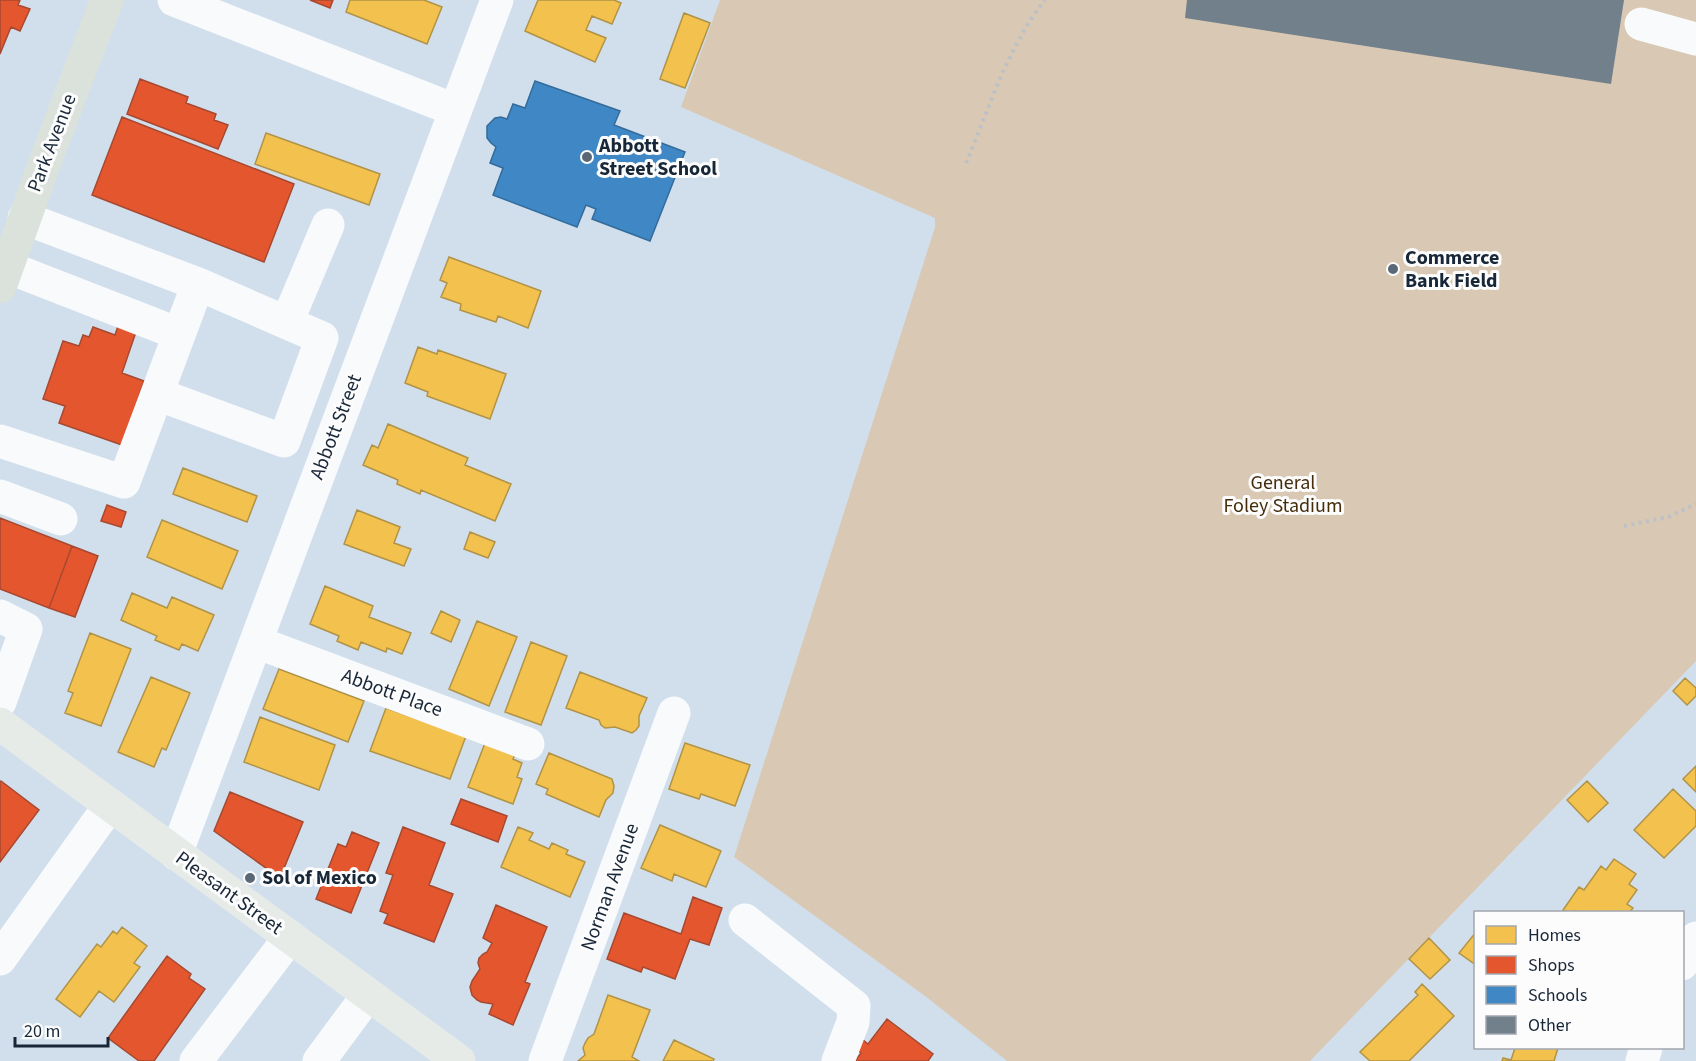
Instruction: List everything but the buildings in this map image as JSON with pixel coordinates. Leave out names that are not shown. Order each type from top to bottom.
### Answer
[{"type":"highway","name":"Park Avenue","points":[[4,277],[54,137],[107,0]]},
{"type":"main road","name":"Pleasant Street","points":[[0,724],[459,1061]]},
{"type":"street","points":[[174,0],[455,110]]},
{"type":"street","name":"Abbott Street","points":[[176,855],[497,0]]},
{"type":"street","points":[[1641,24],[1696,39]]},
{"type":"street","points":[[24,218],[198,284],[322,338],[284,441],[157,394]]},
{"type":"street","points":[[287,322],[328,225]]},
{"type":"street","points":[[4,277],[74,292],[179,334]]},
{"type":"street","points":[[0,441],[124,482],[198,284]]},
{"type":"street","points":[[74,292],[127,329],[144,335],[157,394]]},
{"type":"street","points":[[0,496],[61,519]]},
{"type":"street","points":[[0,616],[26,629],[0,702]]},
{"type":"street","name":"Abbott Place","points":[[256,642],[528,744]]},
{"type":"street","name":"Norman Avenue","points":[[545,1061],[674,713]]},
{"type":"street","points":[[2,953],[110,805]]},
{"type":"street","points":[[744,920],[854,1006],[853,1022],[838,1061]]},
{"type":"street","points":[[196,1061],[290,937]]},
{"type":"street","points":[[1684,962],[1696,938]]},
{"type":"street","points":[[319,1061],[368,995]]},
{"type":"path","points":[[966,164],[1008,64],[1033,15],[1045,0]]},
{"type":"path","points":[[1624,526],[1668,517],[1696,504]]},
{"type":"green space","name":"General Foley Stadium","points":[[720,0],[1696,0],[1696,661],[1310,1061],[1007,1061],[925,996],[734,857],[935,227],[935,218],[681,107]]},
{"type":"place","name":"Abbott Street School","points":[[587,157]]},
{"type":"place","name":"Commerce Bank Field","points":[[1393,269]]},
{"type":"place","name":"Sol of Mexico","points":[[250,878]]}]
